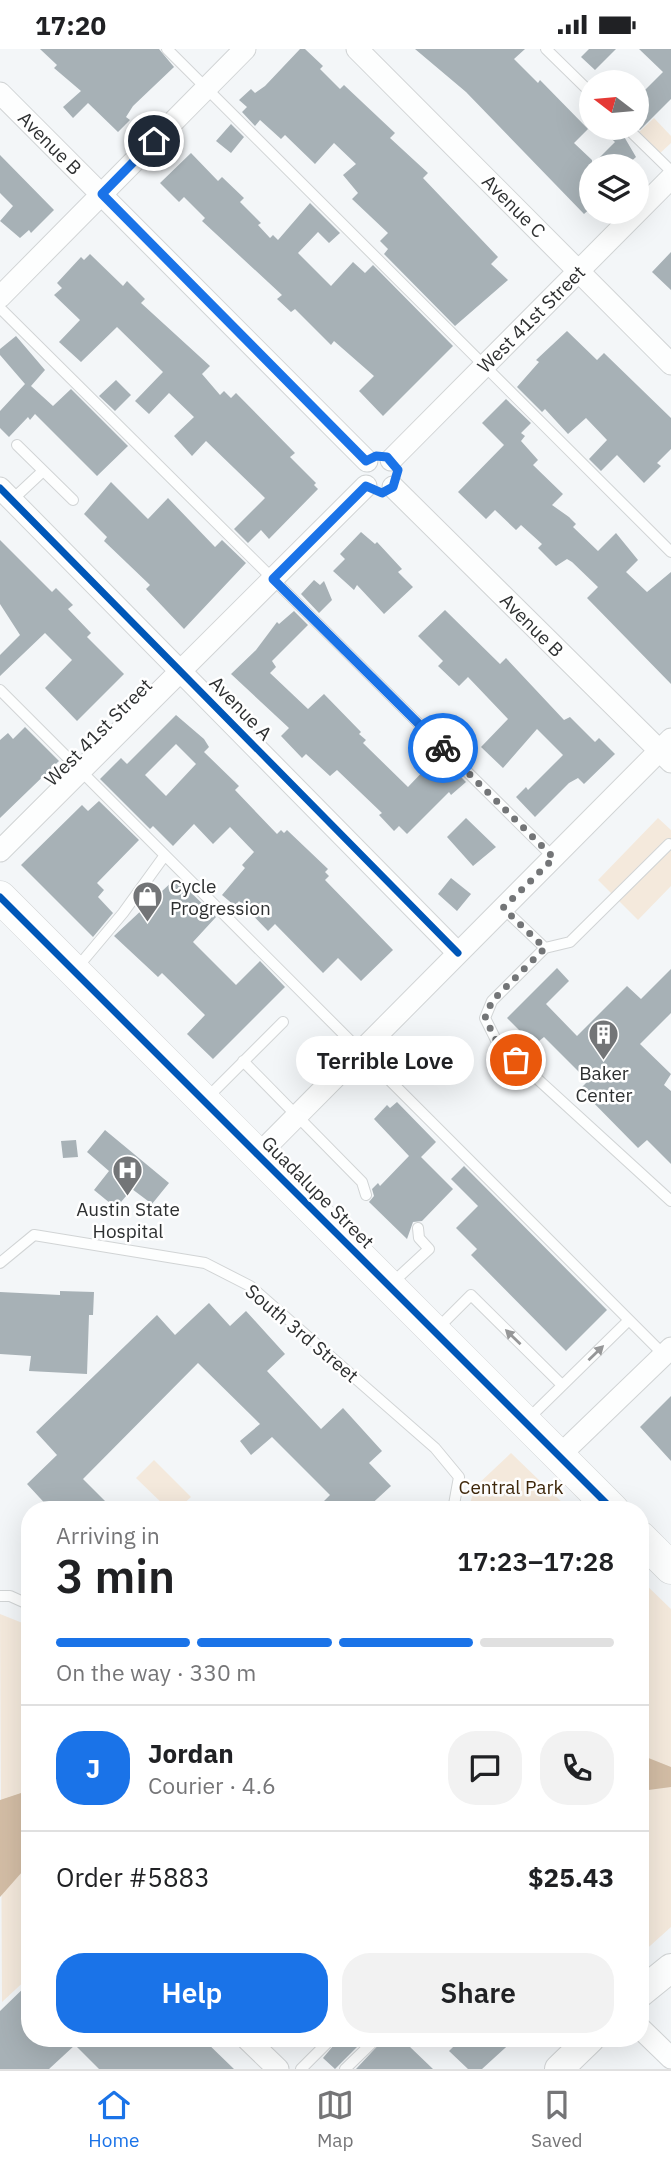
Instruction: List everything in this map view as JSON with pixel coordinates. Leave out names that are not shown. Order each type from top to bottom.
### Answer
[{"type":"main road","name":"Guadalupe Street","points":[[0,897],[604,1501]]},
{"type":"main road","points":[[649,1546],[671,1568]]},
{"type":"main road","points":[[649,1986],[671,1968]]},
{"type":"main road","points":[[559,2069],[582,2047]]},
{"type":"street","points":[[0,296],[245,49]]},
{"type":"street","name":"Avenue C","points":[[357,49],[671,364]]},
{"type":"street","name":"Avenue B","points":[[0,93],[366,461]]},
{"type":"street","name":"West 41st Street","points":[[391,460],[671,178]]},
{"type":"street","points":[[381,456],[391,460],[398,470],[393,487],[382,493],[366,486],[362,471],[366,461],[381,456]]},
{"type":"street","name":"West 41st Street","points":[[0,851],[366,486]]},
{"type":"street","name":"Avenue B","points":[[393,487],[667,750]]},
{"type":"street","name":"Avenue A","points":[[6,494],[458,953]]},
{"type":"street","points":[[258,1155],[503,908],[667,750]]},
{"type":"street","points":[[559,1456],[667,1351]]},
{"type":"street","points":[[649,2037],[671,2058]]},
{"type":"street","points":[[255,2047],[278,2069]]},
{"type":"lane","points":[[167,49],[671,552]]},
{"type":"lane","points":[[546,49],[579,81]]},
{"type":"lane","points":[[639,140],[671,171]]},
{"type":"lane","points":[[0,308],[554,858]]},
{"type":"lane","points":[[17,445],[73,500]]},
{"type":"lane","points":[[6,494],[43,471]]},
{"type":"lane","points":[[0,690],[629,1320],[667,1351]]},
{"type":"lane","points":[[669,844],[570,942],[545,948],[492,1001],[485,1018],[497,1042],[671,1201]]},
{"type":"lane","points":[[74,971],[124,913],[165,855]]},
{"type":"lane","points":[[503,908],[545,948]]},
{"type":"lane","points":[[204,1101],[283,1021]]},
{"type":"lane","points":[[243,1061],[362,1182],[366,1195]]},
{"type":"lane","points":[[362,1182],[376,1185]]},
{"type":"lane","name":"South 3rd Street","points":[[0,1263],[34,1234],[205,1263],[250,1286],[435,1448],[459,1477],[455,1501]]},
{"type":"lane","points":[[389,1286],[429,1249],[415,1234]]},
{"type":"lane","points":[[435,1331],[471,1295],[562,1385]]},
{"type":"lane","points":[[525,1422],[629,1320]]},
{"type":"lane","points":[[0,1595],[21,1601]]},
{"type":"lane","points":[[300,2069],[323,2047]]},
{"type":"lane","points":[[345,2069],[368,2047]]},
{"type":"green space","points":[[654,118],[671,136],[671,143],[657,156],[642,140],[649,140],[649,123]]},
{"type":"green space","points":[[658,818],[671,830],[671,886],[638,920],[598,880]]},
{"type":"green space","name":"Central Park","points":[[511,1453],[561,1501],[471,1501],[475,1487]]},
{"type":"green space","points":[[154,1460],[191,1497],[187,1501],[160,1501],[136,1478]]},
{"type":"green space","points":[[649,1588],[671,1609],[671,1927],[649,1947]]},
{"type":"green space","points":[[0,1614],[21,1622],[21,1984],[2,2002]]},
{"type":"shaded area","points":[[649,1758],[671,1767],[671,1787],[649,1790]]},
{"type":"shaded area","points":[[21,1793],[21,1873],[0,1897],[0,1800]]},
{"type":"building","points":[[40,49],[159,49],[174,67],[133,106],[126,117],[130,120],[118,132],[88,103],[73,118],[63,107],[81,91],[54,68],[57,65]]},
{"type":"building","points":[[300,49],[305,49],[323,66],[320,69],[340,89],[344,85],[395,133],[390,138],[428,173],[423,178],[498,257],[491,264],[508,280],[455,326],[384,254],[388,249],[380,241],[388,233],[352,199],[358,193],[343,175],[356,164],[334,143],[315,164],[285,135],[281,139],[260,120],[255,126],[242,112],[247,107],[239,100],[251,89],[255,93],[265,86]]},
{"type":"building","points":[[415,49],[525,49],[514,59],[538,83],[540,80],[579,120],[579,138],[574,143],[586,154],[579,154],[579,209],[466,92]]},
{"type":"building","points":[[589,49],[616,49],[595,70],[581,57]]},
{"type":"building","points":[[639,49],[671,49],[671,99],[649,121],[649,86],[663,72]]},
{"type":"building","points":[[231,124],[244,137],[231,153],[216,141]]},
{"type":"building","points":[[613,140],[626,140],[634,154],[603,154],[615,142]]},
{"type":"building","points":[[191,153],[218,181],[222,177],[244,198],[240,202],[261,223],[258,225],[270,238],[273,235],[278,240],[310,203],[340,233],[329,243],[318,232],[298,253],[331,286],[353,262],[365,273],[373,265],[453,346],[383,416],[359,391],[374,376],[334,341],[331,345],[295,309],[291,312],[277,299],[282,295],[202,221],[205,218],[184,197],[179,202],[160,183]]},
{"type":"building","points":[[0,155],[54,210],[31,233],[29,230],[20,238],[0,221],[13,206],[0,193]]},
{"type":"building","points":[[671,252],[671,290],[652,272]]},
{"type":"building","points":[[90,254],[123,286],[127,281],[145,299],[141,303],[210,366],[202,374],[220,395],[224,391],[231,398],[236,393],[295,453],[290,457],[316,483],[314,485],[318,489],[269,539],[261,530],[248,543],[234,529],[265,498],[206,441],[192,456],[174,436],[194,417],[169,393],[149,414],[135,401],[163,372],[117,327],[81,362],[59,342],[80,320],[54,295],[62,288],[57,283],[81,257],[84,260]]},
{"type":"building","points":[[567,331],[597,360],[604,353],[671,418],[671,449],[657,463],[661,466],[644,483],[617,455],[601,471],[589,459],[607,440],[586,418],[568,434],[545,409],[542,412],[517,387],[539,362],[536,360]]},
{"type":"building","points":[[16,336],[45,370],[31,386],[53,406],[71,389],[128,446],[97,476],[35,414],[30,420],[28,417],[9,437],[0,428],[0,411],[25,384],[0,355],[0,349]]},
{"type":"building","points":[[116,380],[131,395],[115,411],[99,396]]},
{"type":"building","points":[[506,399],[531,423],[521,433],[525,436],[521,441],[538,460],[533,465],[563,494],[552,505],[576,524],[573,527],[598,551],[616,533],[638,560],[626,572],[647,592],[671,572],[671,684],[587,598],[598,587],[572,562],[567,559],[556,566],[538,548],[542,544],[521,525],[516,530],[495,510],[486,519],[458,492],[504,445],[482,423]]},
{"type":"building","points":[[111,482],[148,519],[168,498],[215,547],[222,540],[246,563],[184,629],[146,589],[150,585],[104,541],[107,537],[84,514]]},
{"type":"building","points":[[361,532],[375,544],[377,542],[402,569],[398,572],[413,587],[384,614],[357,585],[354,590],[333,571],[345,559],[340,554]]},
{"type":"building","points":[[0,540],[52,592],[56,588],[73,605],[68,609],[91,633],[87,637],[124,674],[77,721],[45,688],[72,660],[45,633],[0,676],[0,655],[20,635],[0,604]]},
{"type":"building","points":[[314,580],[320,585],[324,581],[332,600],[319,613],[301,594]]},
{"type":"building","points":[[445,610],[500,664],[506,658],[564,720],[570,717],[595,742],[599,738],[615,754],[584,784],[578,778],[569,783],[535,817],[516,797],[526,787],[528,790],[563,755],[537,729],[503,768],[481,747],[508,719],[468,677],[459,686],[438,666],[443,661],[418,636]]},
{"type":"building","points":[[294,611],[308,625],[272,661],[276,667],[270,673],[308,709],[324,694],[361,732],[359,734],[366,740],[363,743],[408,787],[428,766],[411,750],[422,738],[466,782],[451,795],[449,792],[407,834],[399,826],[394,831],[379,815],[382,813],[337,770],[330,776],[306,754],[302,758],[281,736],[289,728],[231,674],[256,650],[277,622],[279,624]]},
{"type":"building","points":[[176,715],[204,739],[209,747],[204,752],[239,786],[235,790],[277,834],[281,830],[284,833],[287,830],[328,869],[325,872],[329,876],[325,880],[393,950],[361,981],[338,958],[323,973],[275,924],[268,931],[239,901],[235,906],[222,895],[245,868],[242,865],[254,852],[230,827],[213,844],[194,824],[173,846],[153,826],[150,829],[100,779],[121,758],[127,764]],"holes":[[[176,744],[196,764],[166,796],[145,775]]]},
{"type":"building","points":[[25,727],[59,761],[0,818],[0,740],[8,733],[13,739]]},
{"type":"building","points":[[99,801],[139,840],[97,883],[104,890],[98,897],[113,913],[93,937],[21,865],[82,805],[88,811]]},
{"type":"building","points":[[466,818],[496,847],[473,866],[447,837]]},
{"type":"building","points":[[176,878],[216,917],[193,942],[236,985],[260,961],[285,987],[213,1059],[187,1034],[205,1015],[162,973],[158,977],[114,936]]},
{"type":"building","points":[[451,878],[471,894],[457,911],[438,894]]},
{"type":"building","name":"Baker Center","points":[[557,968],[569,981],[546,1004],[577,1036],[627,986],[641,999],[671,969],[671,1013],[640,1044],[671,1074],[664,1085],[671,1091],[671,1164],[647,1140],[638,1148],[580,1089],[588,1081],[544,1037],[534,1045],[507,1018]]},
{"type":"building","points":[[397,1102],[436,1142],[421,1157],[453,1189],[422,1221],[413,1222],[407,1239],[369,1202],[374,1196],[372,1189],[378,1183],[380,1186],[409,1156],[374,1119],[387,1105],[390,1108]]},
{"type":"building","points":[[105,1130],[169,1183],[152,1204],[132,1189],[116,1208],[94,1190],[109,1171],[87,1152]]},
{"type":"building","points":[[76,1140],[78,1157],[63,1158],[61,1141]]},
{"type":"building","points":[[464,1166],[607,1310],[566,1351],[471,1255],[477,1249],[456,1228],[478,1206],[451,1179]]},
{"type":"building","points":[[60,1291],[94,1292],[93,1315],[89,1315],[87,1374],[29,1371],[31,1356],[0,1354],[0,1292],[60,1295]]},
{"type":"building","points":[[209,1303],[230,1326],[246,1311],[285,1354],[267,1371],[321,1429],[343,1408],[382,1451],[369,1463],[391,1486],[375,1501],[324,1501],[330,1495],[272,1437],[251,1455],[240,1441],[260,1424],[198,1363],[83,1479],[105,1501],[43,1501],[27,1484],[57,1455],[36,1432],[157,1315],[175,1335]]},
{"type":"building","points":[[671,1396],[671,1461],[640,1427]]},
{"type":"building","points":[[21,1991],[21,2047],[73,2047],[49,2069],[0,2069],[0,2011]]},
{"type":"building","points":[[77,2047],[211,2047],[234,2069],[99,2069]]},
{"type":"building","points":[[332,2047],[357,2047],[335,2069],[323,2058]]},
{"type":"building","points":[[377,2047],[410,2047],[433,2069],[356,2069]]},
{"type":"building","points":[[453,2047],[506,2047],[482,2069],[468,2069],[449,2051]]},
{"type":"cycle path","points":[[0,488],[458,953]]},
{"type":"cycle path","points":[[0,897],[604,1501]]},
{"type":"way so far","points":[[443,748],[554,858],[503,908],[545,948],[492,1001],[485,1018],[497,1042],[516,1060]]},
{"type":"place","name":"Cycle Progression","points":[[147,924]]},
{"type":"place","name":"Terrible Love","points":[[516,1060]]},
{"type":"place","name":"Baker Center","points":[[604,1061]]},
{"type":"place","name":"Austin State Hospital","points":[[128,1197]]},
{"type":"route","points":[[154,141],[102,194],[366,461],[376,456],[387,457],[398,470],[393,487],[382,493],[366,486],[273,579],[443,748]]}]
